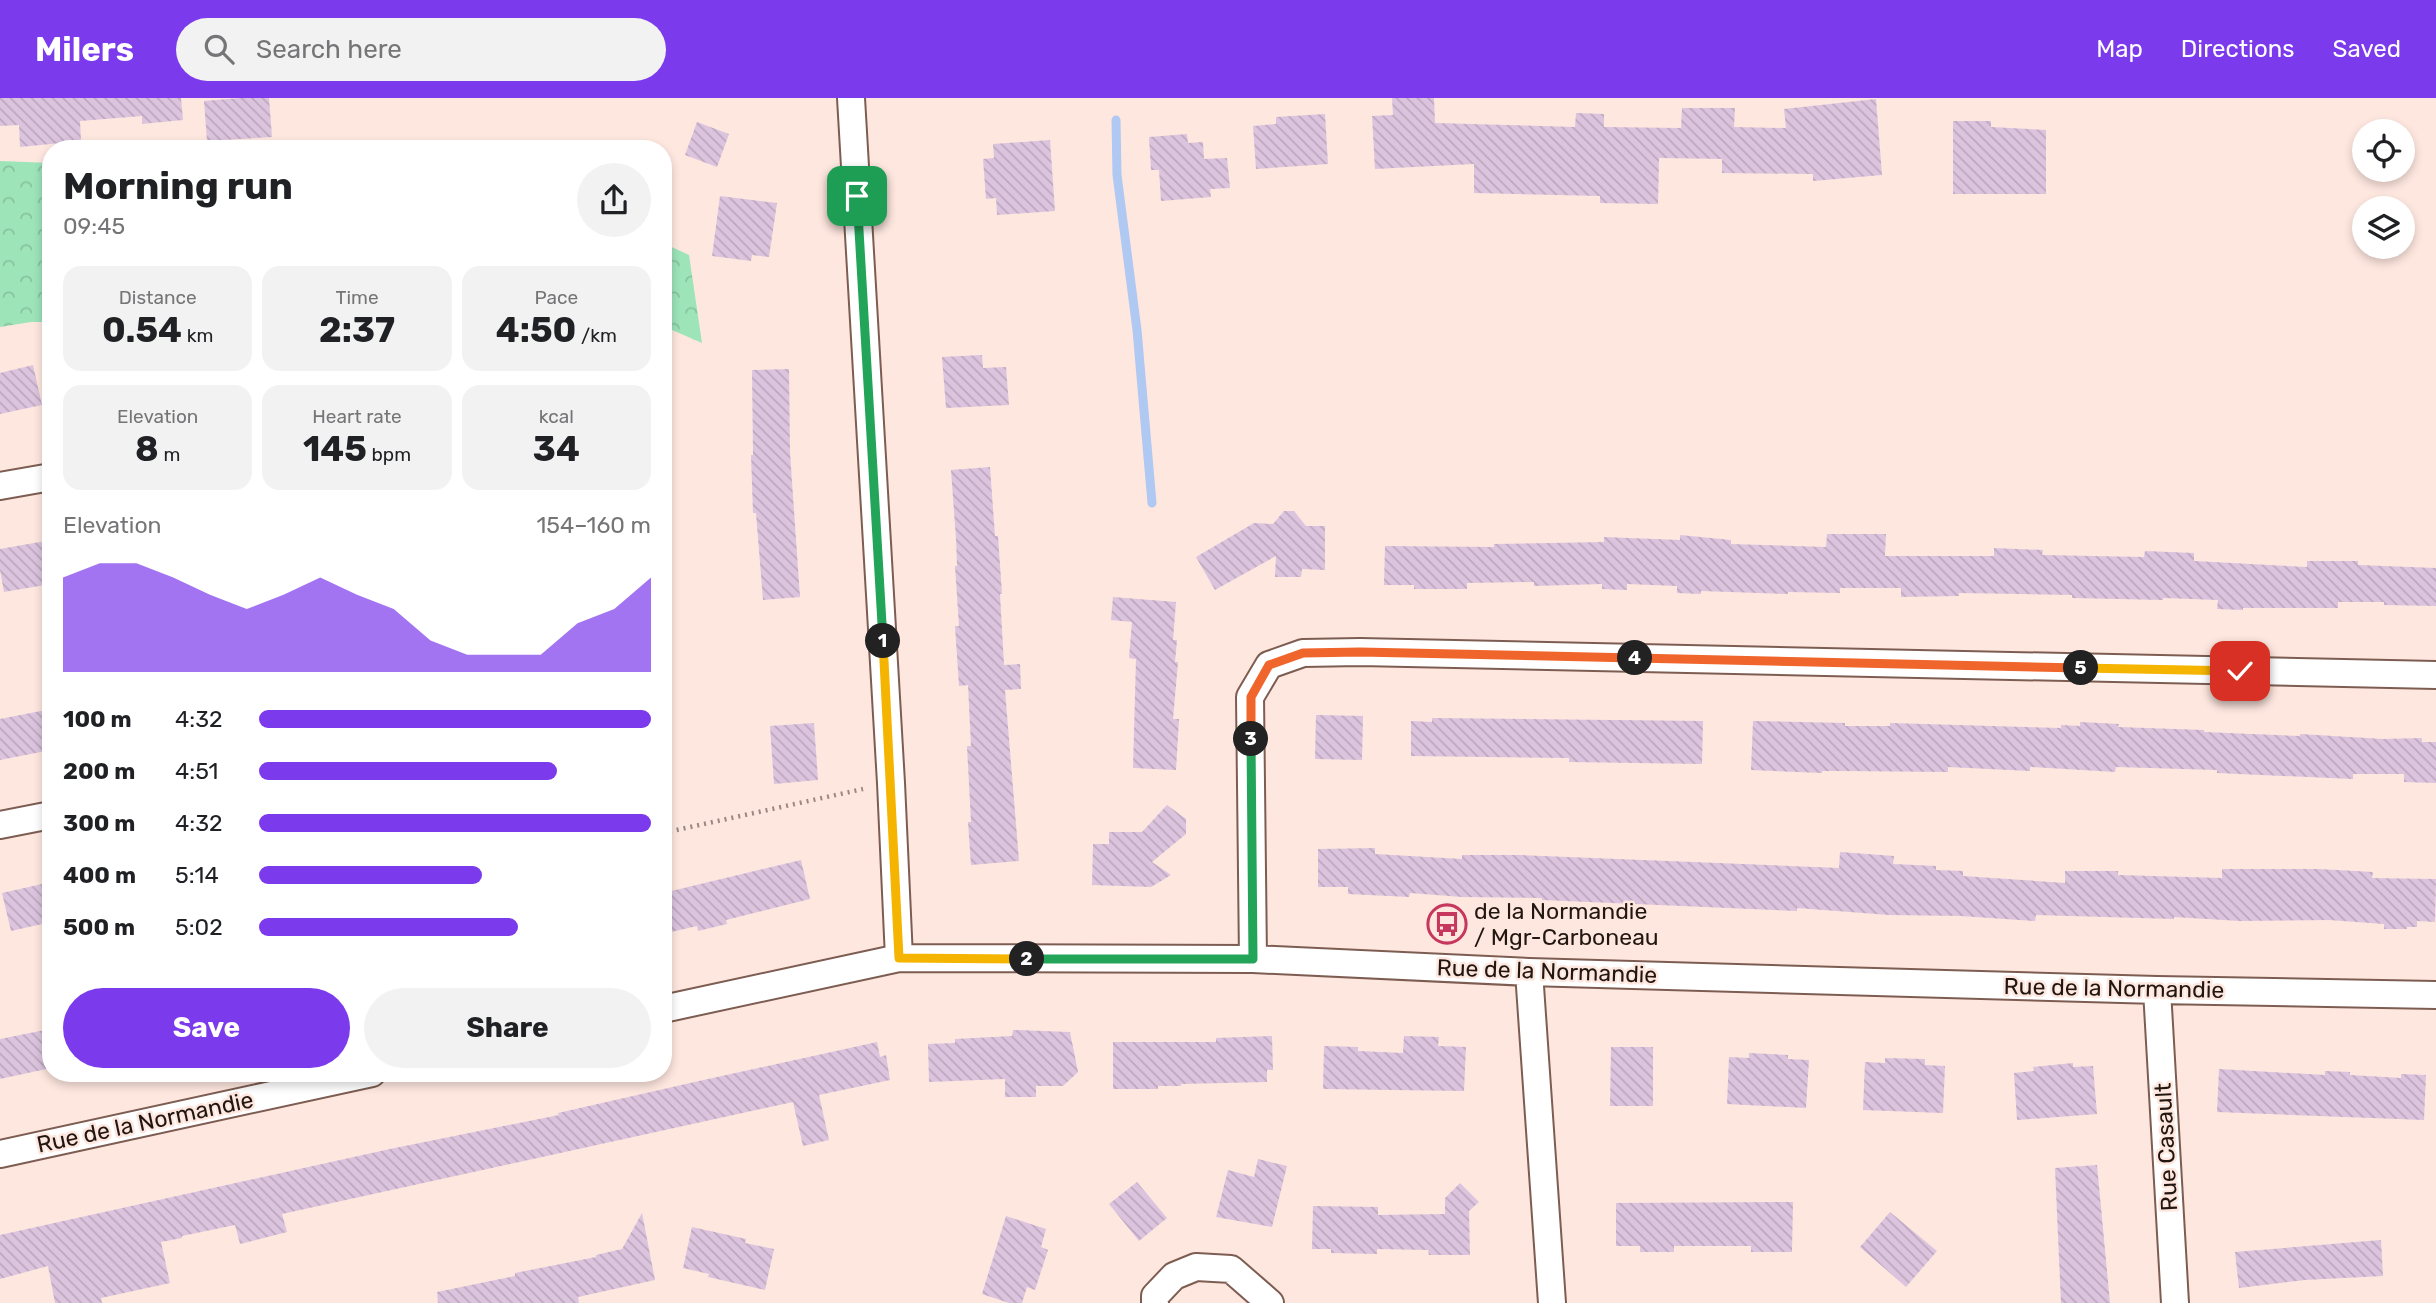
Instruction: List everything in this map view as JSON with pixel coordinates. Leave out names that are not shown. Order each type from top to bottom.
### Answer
[{"type":"street","points":[[851,98],[899,958]]},
{"type":"street","points":[[0,486],[42,479]]},
{"type":"street","points":[[1253,959],[1251,697],[1269,665],[1303,653],[1360,652],[2436,675]]},
{"type":"street","points":[[0,825],[42,817]]},
{"type":"street","name":"Rue de la Normandie","points":[[672,1007],[899,958],[1253,959],[1529,972],[2436,995]]},
{"type":"street","points":[[1529,972],[1552,1303]]},
{"type":"street","name":"Rue Casault","points":[[2157,990],[2175,1303]]},
{"type":"street","name":"Rue de la Normandie","points":[[0,1154],[331,1082]]},
{"type":"street","points":[[1155,1303],[1155,1296],[1174,1276],[1196,1267],[1231,1269],[1270,1303]]},
{"type":"path","points":[[672,832],[891,783]]},
{"type":"green space","points":[[0,161],[42,163],[42,322],[0,327]]},
{"type":"green space","points":[[672,247],[689,255],[702,343],[672,330]]},
{"type":"building","points":[[0,98],[181,98],[183,120],[142,124],[142,116],[80,121],[81,140],[42,140],[42,145],[20,147],[19,125],[0,126]]},
{"type":"building","points":[[269,98],[272,137],[207,140],[204,101]]},
{"type":"building","points":[[1392,98],[1434,98],[1435,123],[1575,127],[1576,113],[1604,114],[1604,127],[1681,128],[1682,108],[1735,108],[1734,127],[1786,128],[1784,109],[1876,99],[1882,175],[1813,181],[1813,174],[1722,173],[1722,159],[1659,158],[1658,204],[1600,203],[1600,196],[1474,193],[1474,164],[1375,169],[1372,116],[1393,115]]},
{"type":"building","points":[[1325,114],[1328,164],[1256,169],[1253,126],[1276,124],[1276,117]]},
{"type":"building","points":[[1953,121],[1991,121],[1991,127],[2046,130],[2046,194],[1953,194]]},
{"type":"building","points":[[697,122],[729,134],[717,167],[685,155]]},
{"type":"building","points":[[1187,134],[1188,143],[1203,142],[1204,159],[1227,158],[1230,188],[1210,189],[1211,197],[1161,201],[1159,170],[1151,170],[1149,137]]},
{"type":"building","points":[[1050,140],[1055,211],[997,215],[996,198],[986,199],[983,159],[994,158],[993,144]]},
{"type":"building","points":[[720,196],[777,203],[769,257],[752,255],[751,261],[712,256]]},
{"type":"building","points":[[982,355],[983,368],[1006,367],[1009,405],[946,408],[942,357]]},
{"type":"building","points":[[33,365],[42,405],[0,414],[0,373]]},
{"type":"building","points":[[789,369],[790,453],[800,597],[763,600],[756,513],[753,513],[752,370]]},
{"type":"building","points":[[990,467],[995,536],[998,536],[1004,665],[1020,664],[1021,689],[1005,690],[1019,861],[971,865],[968,822],[971,822],[967,746],[971,746],[968,685],[959,686],[955,626],[959,626],[956,539],[951,470]]},
{"type":"building","points":[[1284,511],[1294,511],[1306,526],[1325,526],[1325,570],[1302,569],[1301,577],[1275,577],[1276,556],[1215,590],[1196,557],[1254,523],[1273,524]]},
{"type":"building","points":[[1827,534],[1886,534],[1885,556],[1994,556],[1994,548],[2043,550],[2042,555],[2144,557],[2145,551],[2194,553],[2194,561],[2307,567],[2307,561],[2358,561],[2358,565],[2436,568],[2436,606],[2338,602],[2338,608],[2243,610],[2217,609],[2218,600],[1959,593],[1959,596],[1901,597],[1901,588],[1840,588],[1840,593],[1701,591],[1701,594],[1677,593],[1677,586],[1627,584],[1627,590],[1602,589],[1602,584],[1534,586],[1534,582],[1467,583],[1467,589],[1414,589],[1414,585],[1384,585],[1385,546],[1494,547],[1494,544],[1604,542],[1604,537],[1680,540],[1680,535],[1731,540],[1731,544],[1826,547]]},
{"type":"building","points":[[42,542],[42,586],[4,592],[0,549]]},
{"type":"building","points":[[1113,597],[1176,602],[1173,640],[1177,640],[1175,662],[1178,662],[1173,719],[1179,719],[1176,770],[1133,768],[1136,659],[1129,658],[1132,622],[1111,620]]},
{"type":"building","points":[[42,711],[42,752],[0,760],[0,719]]},
{"type":"building","points":[[1316,715],[1363,716],[1362,760],[1315,759]]},
{"type":"building","points":[[1432,718],[1703,721],[1702,764],[1569,762],[1569,758],[1411,756],[1411,721],[1432,722]]},
{"type":"building","points":[[1753,721],[1845,723],[1845,726],[1890,726],[1890,723],[2061,728],[2061,725],[2080,726],[2080,722],[2204,732],[2422,738],[2422,742],[2436,742],[2436,783],[2404,782],[2404,774],[2353,774],[2353,779],[2217,773],[2217,770],[2116,767],[2115,772],[2030,767],[2030,771],[1948,767],[1948,772],[1822,773],[1751,770]]},
{"type":"building","points":[[814,723],[818,780],[774,784],[770,726]]},
{"type":"building","points":[[1167,805],[1186,819],[1186,834],[1152,862],[1171,875],[1151,887],[1092,885],[1093,844],[1109,844],[1109,832],[1142,832]]},
{"type":"building","points":[[1375,848],[1375,854],[1462,859],[1462,855],[1520,855],[1839,868],[1840,852],[1894,856],[1893,864],[1936,866],[1936,870],[1963,871],[1963,876],[2065,883],[2065,871],[2118,871],[2118,875],[2222,878],[2222,869],[2373,872],[2372,878],[2436,879],[2435,922],[2417,921],[2417,927],[2384,929],[2384,924],[2329,920],[2240,921],[2036,915],[2035,921],[1542,898],[1410,893],[1409,897],[1348,894],[1348,887],[1318,887],[1318,849]]},
{"type":"building","points":[[801,860],[810,899],[726,920],[727,924],[698,931],[697,926],[672,932],[672,891]]},
{"type":"building","points":[[42,884],[42,924],[11,931],[2,893]]},
{"type":"building","points":[[1013,1030],[1070,1032],[1078,1072],[1063,1086],[1036,1086],[1036,1097],[1005,1097],[1005,1079],[929,1082],[928,1044],[955,1043],[955,1039],[1012,1036]]},
{"type":"building","points":[[42,1031],[42,1070],[0,1079],[0,1039]]},
{"type":"building","points":[[1272,1036],[1273,1070],[1267,1070],[1267,1082],[1113,1089],[1113,1042],[1216,1042],[1216,1038]]},
{"type":"building","points":[[1404,1036],[1439,1037],[1438,1046],[1466,1047],[1464,1091],[1323,1089],[1324,1046],[1403,1053]]},
{"type":"building","points":[[877,1042],[880,1057],[886,1055],[890,1080],[819,1095],[829,1140],[803,1146],[793,1102],[282,1214],[287,1232],[240,1244],[235,1225],[161,1242],[170,1283],[101,1298],[102,1303],[55,1303],[48,1266],[0,1279],[0,1235],[390,1149],[559,1115],[558,1113]]},
{"type":"building","points":[[1611,1047],[1653,1047],[1653,1106],[1610,1106]]},
{"type":"building","points":[[1749,1053],[1788,1055],[1788,1059],[1809,1060],[1806,1108],[1727,1104],[1729,1057],[1749,1058]]},
{"type":"building","points":[[1885,1058],[1925,1059],[1925,1065],[1945,1066],[1943,1113],[1863,1110],[1865,1062],[1885,1063]]},
{"type":"building","points":[[2073,1063],[2073,1067],[2093,1066],[2097,1114],[2017,1120],[2014,1073],[2034,1071],[2033,1067]]},
{"type":"building","points":[[2219,1069],[2325,1075],[2325,1071],[2350,1072],[2350,1075],[2401,1078],[2401,1074],[2426,1075],[2424,1120],[2217,1112]]},
{"type":"building","points":[[1258,1159],[1287,1166],[1272,1227],[1216,1217],[1228,1170],[1254,1177]]},
{"type":"building","points":[[2097,1165],[2110,1303],[2061,1303],[2055,1168]]},
{"type":"building","points":[[1137,1182],[1167,1218],[1139,1241],[1109,1204]]},
{"type":"building","points":[[1460,1183],[1479,1202],[1469,1211],[1470,1255],[1429,1255],[1428,1250],[1377,1249],[1377,1254],[1331,1253],[1331,1249],[1312,1249],[1313,1206],[1378,1207],[1378,1215],[1445,1214],[1445,1198]]},
{"type":"building","points":[[1793,1202],[1792,1252],[1751,1252],[1751,1246],[1674,1246],[1674,1252],[1640,1252],[1640,1246],[1616,1246],[1616,1203]]},
{"type":"building","points":[[1890,1212],[1937,1251],[1906,1287],[1860,1247]]},
{"type":"building","points":[[642,1213],[655,1280],[578,1297],[579,1303],[438,1303],[437,1292],[622,1249]]},
{"type":"building","points":[[1006,1216],[1046,1229],[1041,1247],[1048,1250],[1035,1290],[1027,1287],[1022,1303],[1009,1303],[982,1294]]},
{"type":"building","points":[[692,1227],[746,1239],[745,1243],[774,1249],[765,1290],[708,1277],[709,1274],[683,1268]]},
{"type":"building","points":[[2381,1240],[2383,1276],[2305,1280],[2239,1288],[2235,1252]]},
{"type":"waterway","points":[[1116,120],[1117,175],[1137,330],[1152,503]]},
{"type":"place","name":"de la Normandie / Mgr-Carboneau","points":[[1447,924]]},
{"type":"route","points":[[857,196],[899,958],[1253,959],[1251,697],[1269,665],[1303,653],[2240,671]]}]
